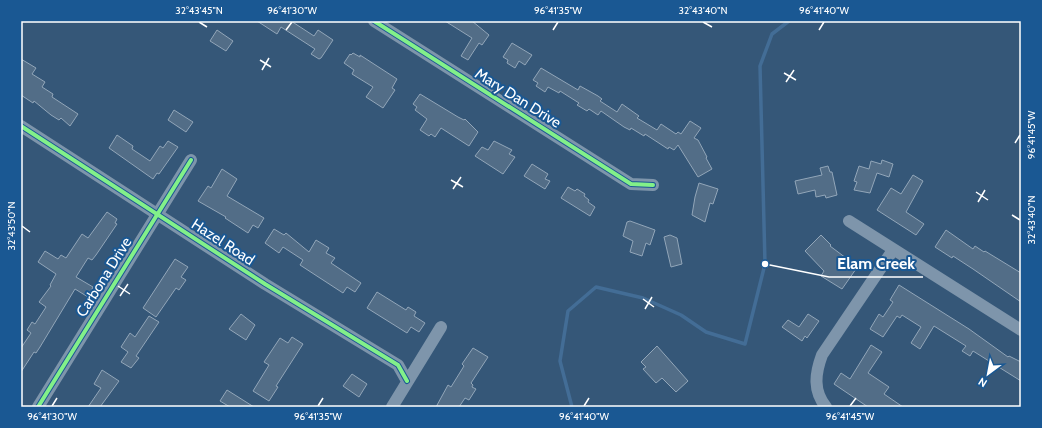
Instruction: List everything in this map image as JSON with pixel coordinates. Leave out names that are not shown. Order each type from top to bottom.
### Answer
[{"type":"street","name":"Mary Dan Drive","points":[[374,21],[631,184],[653,186]]},
{"type":"street","name":"Hazel Road","points":[[21,126],[265,284],[398,365],[407,381]]},
{"type":"street","name":"Carbona Drive","points":[[38,407],[191,160]]},
{"type":"street","points":[[849,221],[1021,330]]},
{"type":"street","points":[[826,407],[820,399],[816,385],[816,370],[822,355],[894,250]]},
{"type":"street","points":[[392,407],[441,327]]},
{"type":"building","points":[[257,21],[291,21],[314,36],[318,30],[333,40],[319,59],[311,54],[315,49],[281,27],[277,34]]},
{"type":"building","points":[[445,21],[472,21],[489,35],[482,45],[479,43],[468,60],[461,56],[472,38]]},
{"type":"building","points":[[217,30],[233,41],[226,51],[210,41]]},
{"type":"building","points":[[512,43],[532,55],[525,65],[519,61],[515,68],[507,63],[508,60],[503,57]]},
{"type":"building","points":[[353,53],[360,57],[360,55],[397,79],[392,88],[395,90],[383,108],[366,97],[373,87],[352,74],[354,70],[344,63],[350,54],[351,55]]},
{"type":"building","points":[[21,59],[36,68],[32,74],[45,82],[42,87],[53,94],[52,97],[78,114],[70,126],[61,118],[59,120],[34,101],[33,103],[21,95]]},
{"type":"building","points":[[541,68],[578,90],[580,86],[598,96],[602,99],[600,101],[617,112],[622,104],[639,116],[637,118],[657,130],[661,124],[676,134],[678,132],[681,134],[690,121],[701,128],[694,138],[698,140],[712,169],[698,177],[678,145],[674,150],[669,147],[668,149],[645,134],[644,136],[631,128],[630,130],[624,127],[601,111],[598,115],[589,109],[587,111],[577,105],[579,103],[560,91],[559,93],[548,87],[545,92],[536,86],[538,83],[533,80]]},
{"type":"building","points":[[420,94],[458,117],[464,120],[465,119],[478,132],[469,146],[441,128],[435,137],[431,134],[429,136],[420,130],[427,119],[415,110],[417,107],[413,104]]},
{"type":"building","points":[[174,110],[193,122],[186,132],[168,120]]},
{"type":"building","points":[[117,135],[133,146],[132,149],[150,161],[160,146],[163,148],[168,141],[178,147],[159,174],[157,173],[153,179],[109,148]]},
{"type":"building","points":[[494,141],[512,150],[509,154],[515,157],[503,174],[475,156],[482,147],[488,150]]},
{"type":"building","points":[[882,160],[893,164],[889,177],[877,173],[870,193],[854,190],[857,182],[854,181],[859,166],[869,169],[871,161],[881,164]]},
{"type":"building","points":[[532,164],[548,174],[545,179],[550,181],[545,189],[524,176]]},
{"type":"building","points":[[828,166],[830,172],[832,172],[837,195],[826,198],[825,195],[816,197],[815,190],[798,194],[795,181],[822,175],[820,168]]},
{"type":"building","points":[[222,169],[237,179],[227,196],[264,218],[258,228],[253,225],[248,233],[225,218],[226,217],[198,201],[208,186],[211,188]]},
{"type":"building","points":[[913,175],[923,181],[906,212],[924,224],[916,235],[877,210],[891,188],[901,194]]},
{"type":"building","points":[[699,183],[718,189],[713,204],[710,203],[705,222],[692,215]]},
{"type":"building","points":[[568,187],[575,191],[577,189],[585,194],[584,196],[589,200],[588,202],[595,207],[590,216],[561,198]]},
{"type":"building","points":[[107,212],[117,219],[115,223],[117,224],[96,255],[92,260],[88,258],[76,277],[93,287],[88,297],[75,289],[40,347],[36,353],[34,352],[21,372],[21,348],[31,333],[27,330],[32,322],[35,324],[46,307],[39,302],[51,286],[50,285],[56,274],[38,262],[45,251],[58,259],[61,255],[66,258],[82,234],[88,238]]},
{"type":"building","points":[[630,221],[655,230],[650,245],[646,243],[642,256],[630,252],[633,241],[623,236],[627,222]]},
{"type":"building","points":[[274,229],[284,235],[286,233],[309,252],[316,240],[329,248],[326,253],[335,258],[331,263],[361,283],[355,292],[347,287],[343,293],[300,265],[303,260],[283,247],[279,253],[265,243]]},
{"type":"building","points":[[946,230],[973,249],[975,246],[984,252],[985,251],[1021,273],[1021,302],[953,256],[952,258],[935,247]]},
{"type":"building","points":[[670,235],[677,238],[682,264],[671,267],[664,237]]},
{"type":"building","points":[[821,235],[831,245],[830,246],[854,264],[852,267],[856,269],[842,289],[821,276],[824,271],[805,251]]},
{"type":"building","points":[[175,259],[188,267],[181,277],[186,280],[179,290],[176,288],[156,317],[143,308]]},
{"type":"building","points":[[899,285],[969,329],[1008,357],[1009,356],[1021,362],[1021,381],[973,351],[970,356],[962,351],[966,346],[934,326],[920,349],[911,343],[921,327],[902,315],[900,318],[897,316],[883,337],[870,329],[879,314],[883,317],[893,302],[890,300]]},
{"type":"building","points":[[377,292],[406,310],[408,307],[416,312],[414,316],[425,323],[419,332],[411,327],[407,333],[367,308]]},
{"type":"building","points":[[241,314],[255,325],[246,340],[229,329]]},
{"type":"building","points":[[808,314],[819,321],[807,338],[805,336],[802,341],[782,327],[788,320],[799,327]]},
{"type":"building","points":[[149,316],[159,322],[136,356],[139,358],[131,368],[121,362],[128,352],[121,347],[130,333],[135,337]]},
{"type":"building","points":[[292,337],[303,344],[276,386],[278,387],[269,401],[253,391],[269,365],[264,362],[280,338],[288,343]]},
{"type":"building","points":[[871,345],[882,352],[868,373],[889,387],[884,394],[903,407],[868,407],[834,384],[841,373],[850,379]]},
{"type":"building","points":[[657,346],[688,381],[676,392],[662,378],[656,383],[643,369],[646,367],[641,362]]},
{"type":"building","points":[[473,348],[488,357],[471,383],[473,385],[472,387],[476,389],[469,400],[465,398],[459,407],[436,407],[448,385],[451,387],[464,366],[462,364]]},
{"type":"building","points":[[102,370],[119,381],[100,407],[88,407],[101,388],[94,384]]},
{"type":"building","points":[[352,374],[367,384],[359,397],[343,386]]},
{"type":"building","points":[[227,390],[254,407],[230,407],[220,401]]},
{"type":"waterway","points":[[572,407],[560,361],[568,311],[596,287],[643,298],[681,315],[706,332],[745,344],[765,264],[760,66],[772,34],[789,21]]},
{"type":"cycle path","points":[[374,21],[631,184],[653,185]]},
{"type":"cycle path","points":[[21,126],[265,284],[398,365],[407,381]]},
{"type":"cycle path","points":[[38,407],[191,160]]},
{"type":"place","name":"Elam Creek","points":[[765,264]]}]
